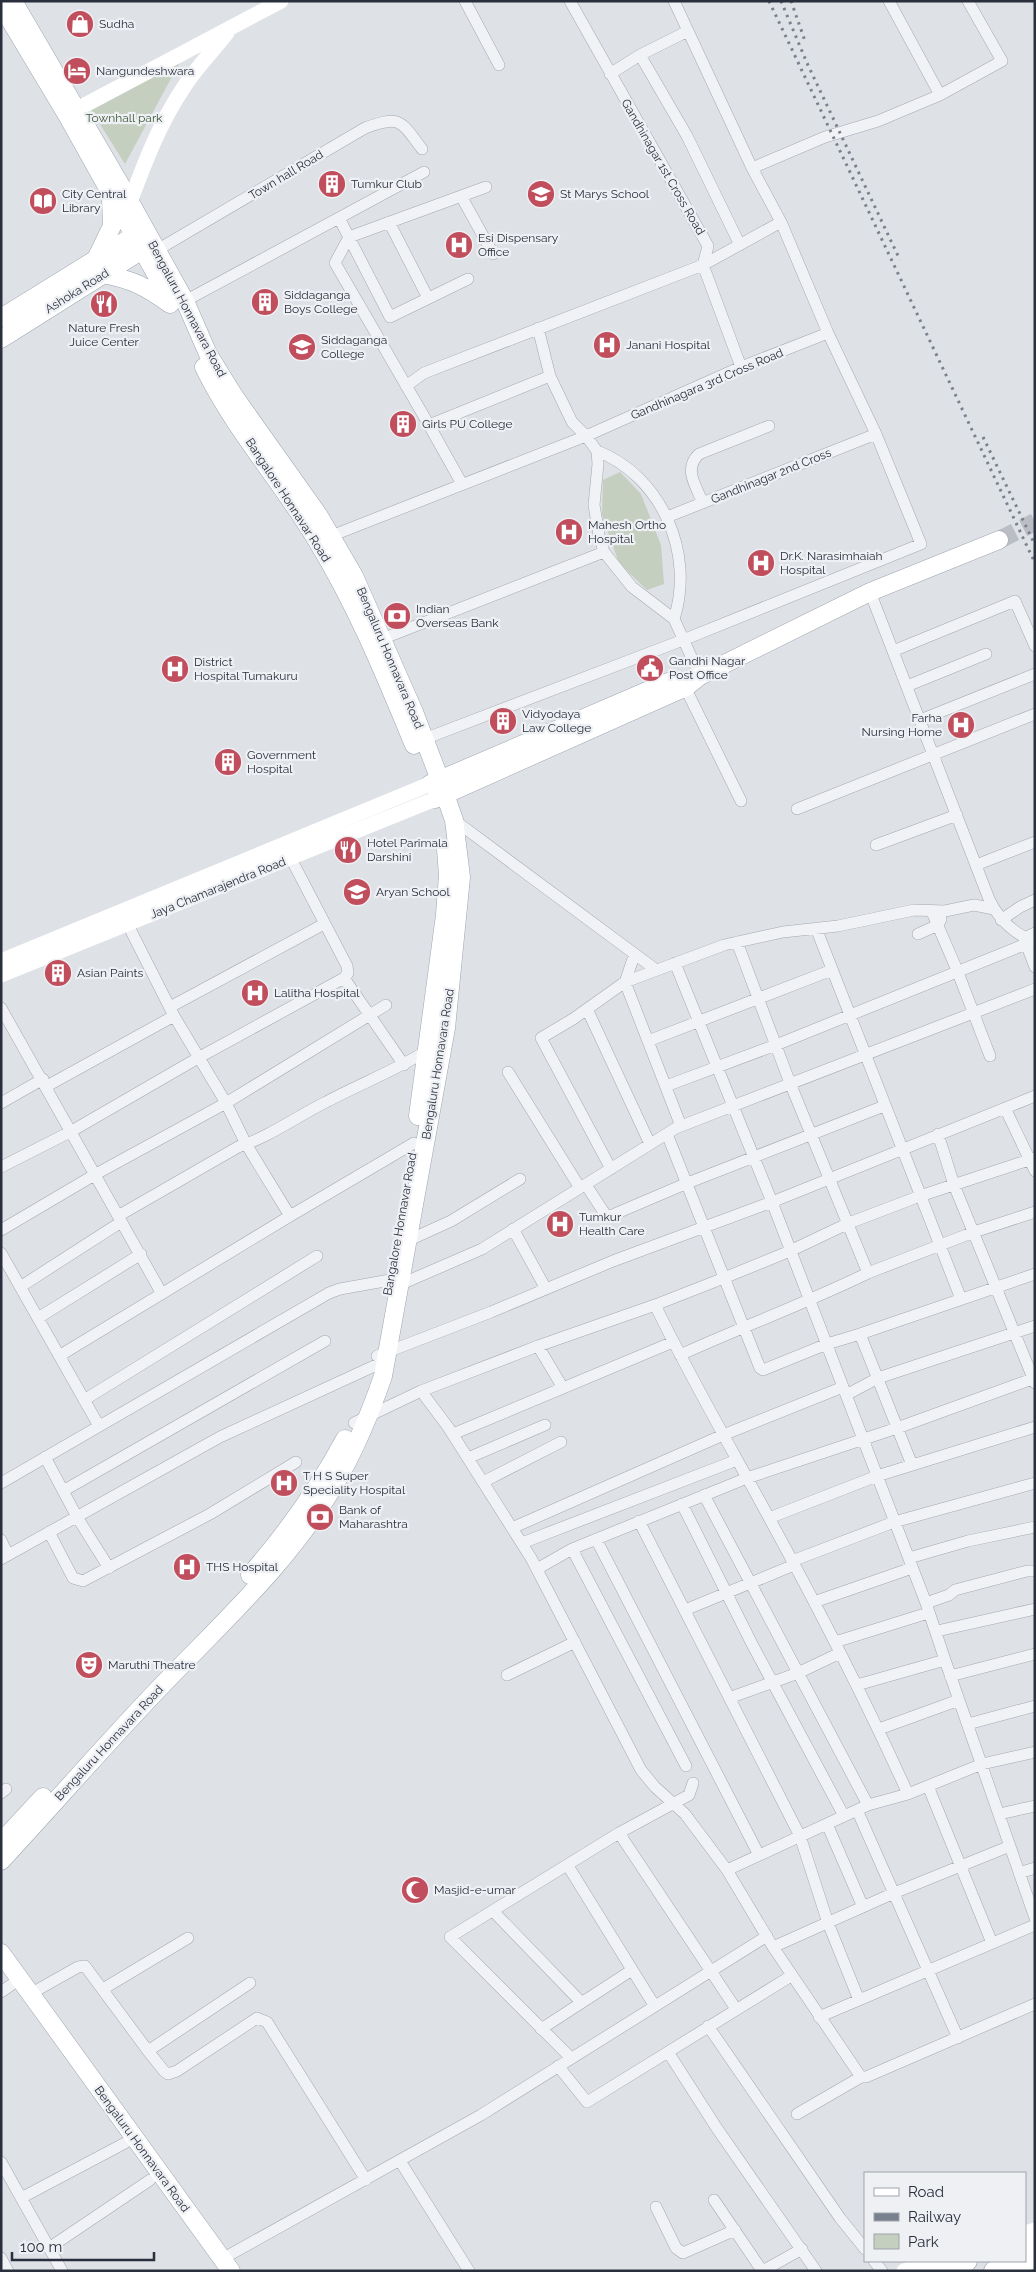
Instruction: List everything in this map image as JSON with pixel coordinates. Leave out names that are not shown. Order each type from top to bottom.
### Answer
[{"type":"highway","points":[[936,2271],[964,2262]]},
{"type":"highway","points":[[994,2271],[1022,2262]]},
{"type":"main road","name":"Bengaluru Honnavara Road","points":[[14,1],[111,192],[146,244]]},
{"type":"main road","points":[[72,112],[280,1]]},
{"type":"main road","name":"Bengaluru Honnavara Road","points":[[1,5],[130,202],[146,244]]},
{"type":"main road","points":[[130,202],[160,126],[184,86],[233,26]]},
{"type":"main road","points":[[111,192],[112,226],[99,268],[147,287],[180,304]]},
{"type":"main road","name":"Ashoka Road","points":[[1,318],[146,244]]},
{"type":"main road","name":"Bangalore Honnavar Road","points":[[1,1842],[108,1734],[264,1559],[328,1471],[361,1419],[381,1358],[415,1167],[414,1144],[445,915],[448,875],[438,789],[419,741],[358,615],[316,538],[227,408],[207,374],[180,304],[146,244]]},
{"type":"main road","name":"Ashoka Road","points":[[1,339],[99,268]]},
{"type":"main road","name":"Bengaluru Honnavara Road","points":[[180,304],[220,373],[331,536],[354,576],[382,640],[419,741]]},
{"type":"main road","points":[[438,789],[700,676],[870,592],[998,540]]},
{"type":"main road","name":"Bengaluru Honnavara Road","points":[[394,1282],[407,1241],[415,1167],[446,1028],[456,936],[460,877],[454,820],[438,789]]},
{"type":"main road","name":"Jaya Chamarajendra Road","points":[[1,961],[284,845],[438,789]]},
{"type":"main road","name":"Jaya Chamarajendra Road","points":[[1,975],[290,858],[438,789]]},
{"type":"main road","name":"Bengaluru Honnavara Road","points":[[1,1861],[108,1734]]},
{"type":"main road","name":"Bengaluru Honnavara Road","points":[[1,1953],[224,2267]]},
{"type":"main road","points":[[1,1970],[6,1989],[125,2143],[150,2180],[224,2267]]},
{"type":"main road","points":[[904,2271],[933,2262]]},
{"type":"street","points":[[465,1],[499,65]]},
{"type":"street","name":"Gandhinagar 1st Cross Road","points":[[570,1],[708,246],[703,264],[741,368]]},
{"type":"street","points":[[419,741],[683,640],[921,544],[876,434],[828,333],[781,222],[752,168],[674,1]]},
{"type":"street","points":[[889,1],[940,95]]},
{"type":"street","points":[[752,168],[825,137],[878,121],[940,95],[1002,61],[968,1]]},
{"type":"street","points":[[610,74],[640,55],[688,31]]},
{"type":"street","points":[[640,55],[688,136],[740,245]]},
{"type":"street","name":"Town hall Road","points":[[146,244],[365,128],[385,121],[396,121],[405,127],[422,150]]},
{"type":"street","points":[[180,304],[424,172]]},
{"type":"street","points":[[462,484],[335,263],[349,237],[486,186]]},
{"type":"street","points":[[461,196],[493,254]]},
{"type":"street","points":[[339,218],[390,317],[468,279]]},
{"type":"street","points":[[390,222],[428,298]]},
{"type":"street","points":[[406,386],[424,373],[703,264],[781,222]]},
{"type":"street","points":[[538,328],[550,376],[572,422],[597,451],[636,476],[661,505],[667,517],[674,536],[679,559],[680,592],[674,619]]},
{"type":"street","name":"Gandhinagara 3rd Cross Road","points":[[331,536],[586,436],[741,368],[828,333]]},
{"type":"street","points":[[429,425],[550,376]]},
{"type":"street","points":[[703,503],[690,469],[691,461],[699,454],[769,426]]},
{"type":"street","name":"Gandhinagar 2nd Cross","points":[[667,517],[876,434]]},
{"type":"street","points":[[597,451],[598,464],[594,505],[598,535],[604,552],[632,587],[674,619],[700,676]]},
{"type":"street","points":[[382,640],[604,552]]},
{"type":"street","points":[[870,592],[994,909],[1001,920],[1030,939],[1035,967]]},
{"type":"street","points":[[894,651],[1015,601],[1035,646]]},
{"type":"street","points":[[907,686],[986,654]]},
{"type":"street","points":[[920,720],[1035,674]]},
{"type":"street","points":[[683,682],[741,801]]},
{"type":"street","points":[[797,809],[1035,714]]},
{"type":"street","points":[[876,845],[957,815]]},
{"type":"street","points":[[454,820],[608,933],[634,956],[655,969]]},
{"type":"street","points":[[976,865],[1035,842]]},
{"type":"street","points":[[1,1166],[70,1132],[198,1058],[344,978],[348,972],[347,966],[284,845]]},
{"type":"street","points":[[1001,920],[1020,907],[1035,900]]},
{"type":"street","points":[[612,1169],[541,1038],[626,982],[655,969],[737,942],[782,932],[838,926],[914,910],[945,911],[974,905],[994,909]]},
{"type":"street","points":[[918,934],[938,925],[945,911]]},
{"type":"street","points":[[932,912],[958,970],[990,1056]]},
{"type":"street","points":[[1,1103],[45,1082],[324,924]]},
{"type":"street","points":[[128,925],[198,1058],[226,1104],[246,1144],[290,1216]]},
{"type":"street","points":[[816,928],[961,1299]]},
{"type":"street","points":[[666,1086],[776,1045],[1030,939]]},
{"type":"street","points":[[737,942],[790,1083],[868,1273]]},
{"type":"street","points":[[634,956],[626,982],[681,1126]]},
{"type":"street","points":[[675,963],[772,1202],[937,1631],[950,1676],[1035,1918]]},
{"type":"street","points":[[648,1041],[832,970]]},
{"type":"street","points":[[344,978],[404,1065]]},
{"type":"street","points":[[1,1483],[329,1294],[340,1289],[394,1282],[482,1249],[681,1126],[1035,988]]},
{"type":"street","points":[[1,1230],[96,1174],[226,1104],[386,1005]]},
{"type":"street","points":[[1,1008],[45,1082],[70,1132],[96,1174],[162,1294]]},
{"type":"street","points":[[587,1009],[650,1144]]},
{"type":"street","points":[[20,1287],[120,1219],[238,1147],[257,1142],[302,1115],[368,1080],[404,1065],[428,1050]]},
{"type":"street","points":[[508,1072],[583,1187],[605,1214],[610,1216],[685,1184],[884,1106]]},
{"type":"street","points":[[1,1540],[5,1557],[220,1437],[381,1358],[546,1289],[772,1202],[1035,1096]]},
{"type":"street","points":[[1005,1108],[1033,1159],[1035,1172]]},
{"type":"street","points":[[667,1134],[702,1228],[760,1368],[763,1370],[827,1344],[1035,1274]]},
{"type":"street","points":[[537,1569],[572,1549],[747,1478],[1034,1380],[954,1185],[938,1134]]},
{"type":"street","points":[[59,1356],[290,1216],[414,1144]]},
{"type":"street","points":[[361,1419],[422,1391],[724,1278],[790,1251],[848,1223],[920,1196],[1033,1159]]},
{"type":"street","points":[[407,1241],[451,1221],[520,1179]]},
{"type":"street","points":[[680,1355],[743,1326],[810,1301],[868,1273],[974,1232],[1035,1212]]},
{"type":"street","points":[[513,1230],[546,1289]]},
{"type":"street","points":[[1,1253],[99,1426]]},
{"type":"street","points":[[38,1318],[141,1254]]},
{"type":"street","points":[[84,1400],[317,1256]]},
{"type":"street","points":[[655,1305],[673,1342],[835,1642],[879,1729],[908,1794]]},
{"type":"street","points":[[512,1528],[723,1435],[878,1378],[1035,1326]]},
{"type":"street","points":[[860,1334],[912,1466]]},
{"type":"street","points":[[63,1491],[325,1341]]},
{"type":"street","points":[[453,1434],[673,1342]]},
{"type":"street","points":[[538,1346],[563,1388]]},
{"type":"street","points":[[422,1391],[453,1434],[522,1543],[641,1770],[685,1814],[727,1870],[791,1976],[861,2077]]},
{"type":"street","points":[[468,1458],[545,1425]]},
{"type":"street","points":[[769,1518],[877,1476],[1035,1427]]},
{"type":"street","points":[[483,1482],[561,1442]]},
{"type":"street","points":[[45,1458],[77,1517],[109,1568]]},
{"type":"street","points":[[522,1543],[737,1460]]},
{"type":"street","points":[[49,1532],[76,1581],[83,1581],[210,1514],[296,1462]]},
{"type":"street","points":[[685,1610],[894,1522],[1035,1483]]},
{"type":"street","points":[[704,1495],[749,1584],[798,1674],[862,1808],[894,1893],[958,2038]]},
{"type":"street","points":[[682,1504],[772,1682],[844,1816]]},
{"type":"street","points":[[639,1521],[800,1836],[828,1923],[859,2000]]},
{"type":"street","points":[[814,1602],[968,1541],[1035,1527]]},
{"type":"street","points":[[596,1539],[759,1855]]},
{"type":"street","points":[[572,1549],[686,1766]]},
{"type":"street","points":[[835,1642],[927,1608],[955,1590],[1026,1571],[1035,1571]]},
{"type":"street","points":[[937,1631],[1035,1608]]},
{"type":"street","points":[[507,1675],[575,1642]]},
{"type":"street","points":[[729,1698],[798,1674],[840,1653]]},
{"type":"street","points":[[950,1676],[1035,1654]]},
{"type":"street","points":[[856,1685],[945,1660]]},
{"type":"street","points":[[879,1729],[959,1700]]},
{"type":"street","points":[[968,1724],[1035,1706]]},
{"type":"street","points":[[727,1870],[862,1808],[908,1794],[982,1764],[1035,1752]]},
{"type":"street","points":[[571,2058],[450,1937],[619,1833],[672,1803],[689,1796],[693,1783]]},
{"type":"street","points":[[928,1786],[992,1943]]},
{"type":"street","points":[[999,1814],[1035,1806]]},
{"type":"street","points":[[826,1824],[863,1907]]},
{"type":"street","points":[[619,1833],[736,2009]]},
{"type":"street","points":[[773,1947],[894,1893],[1010,1846]]},
{"type":"street","points":[[568,1866],[654,2005]]},
{"type":"street","points":[[1019,1873],[1035,1868]]},
{"type":"street","points":[[493,1911],[581,2002]]},
{"type":"street","points":[[819,2017],[1035,1926]]},
{"type":"street","points":[[224,2267],[366,2180],[481,2116],[710,1969],[767,1936]]},
{"type":"street","points":[[103,1989],[188,1938]]},
{"type":"street","points":[[30,1994],[82,1965],[89,1970],[164,2071],[172,2074],[257,2018],[263,2019],[267,2022],[366,2180]]},
{"type":"street","points":[[541,2029],[632,1970]]},
{"type":"street","points":[[558,2066],[587,2102],[791,1976]]},
{"type":"street","points":[[148,2051],[250,1983]]},
{"type":"street","points":[[797,2114],[861,2077],[866,2077],[1035,2004]]},
{"type":"street","points":[[708,2026],[840,2218],[864,2248]]},
{"type":"street","points":[[668,2052],[716,2127],[816,2271]]},
{"type":"street","points":[[22,2198],[125,2143]]},
{"type":"street","points":[[400,2161],[469,2271]]},
{"type":"street","points":[[1,2162],[62,2271]]},
{"type":"street","points":[[49,2248],[150,2180]]},
{"type":"street","points":[[714,2200],[761,2269],[766,2269],[802,2249]]},
{"type":"street","points":[[656,2207],[676,2248],[683,2253],[735,2230]]},
{"type":"street","points":[[1,2258],[8,2271]]},
{"type":"green space","name":"Townhall park","points":[[181,60],[125,164],[91,110]]},
{"type":"green space","points":[[620,472],[641,494],[661,545],[664,584],[647,590],[619,563],[602,515],[603,480]]},
{"type":"tunnel","points":[[999,540],[1035,522]]},
{"type":"railway","points":[[769,1],[1035,563]]},
{"type":"railway","points":[[781,1],[807,63],[900,260]]},
{"type":"railway","points":[[791,1],[805,41]]},
{"type":"railway","points":[[983,437],[1035,545]]},
{"type":"place","name":"Sudha","points":[[80,24]]},
{"type":"place","name":"Nangundeshwara","points":[[77,71]]},
{"type":"place","name":"Tumkur Club","points":[[332,184]]},
{"type":"place","name":"St Marys School","points":[[541,194]]},
{"type":"place","name":"City Central Library","points":[[43,201]]},
{"type":"place","name":"Esi Dispensary Office","points":[[459,245]]},
{"type":"place","name":"Siddaganga Boys College","points":[[265,302]]},
{"type":"place","name":"Nature Fresh Juice Center","points":[[104,304]]},
{"type":"place","name":"Janani Hospital","points":[[607,345]]},
{"type":"place","name":"Siddaganga College","points":[[302,347]]},
{"type":"place","name":"Girls PU College","points":[[403,424]]},
{"type":"place","name":"Mahesh Ortho Hospital","points":[[569,532]]},
{"type":"place","name":"Dr.K. Narasimhaiah Hospital","points":[[761,563]]},
{"type":"place","name":"Indian Overseas Bank","points":[[397,616]]},
{"type":"place","name":"Gandhi Nagar Post Office","points":[[650,668]]},
{"type":"place","name":"District Hospital Tumakuru","points":[[175,669]]},
{"type":"place","name":"Vidyodaya Law College","points":[[503,721]]},
{"type":"place","name":"Farha Nursing Home","points":[[961,725]]},
{"type":"place","name":"Government Hospital","points":[[228,762]]},
{"type":"place","name":"Hotel Parimala Darshini","points":[[348,850]]},
{"type":"place","name":"Aryan School","points":[[357,892]]},
{"type":"place","name":"Asian Paints","points":[[58,973]]},
{"type":"place","name":"Lalitha Hospital","points":[[255,993]]},
{"type":"place","name":"Tumkur Health Care","points":[[560,1224]]},
{"type":"place","name":"T H S Super Speciality Hospital","points":[[284,1483]]},
{"type":"place","name":"Bank of Maharashtra","points":[[320,1517]]},
{"type":"place","name":"THS Hospital","points":[[187,1567]]},
{"type":"place","name":"Maruthi Theatre","points":[[89,1665]]},
{"type":"place","name":"Masjid-e-umar","points":[[415,1890]]}]
